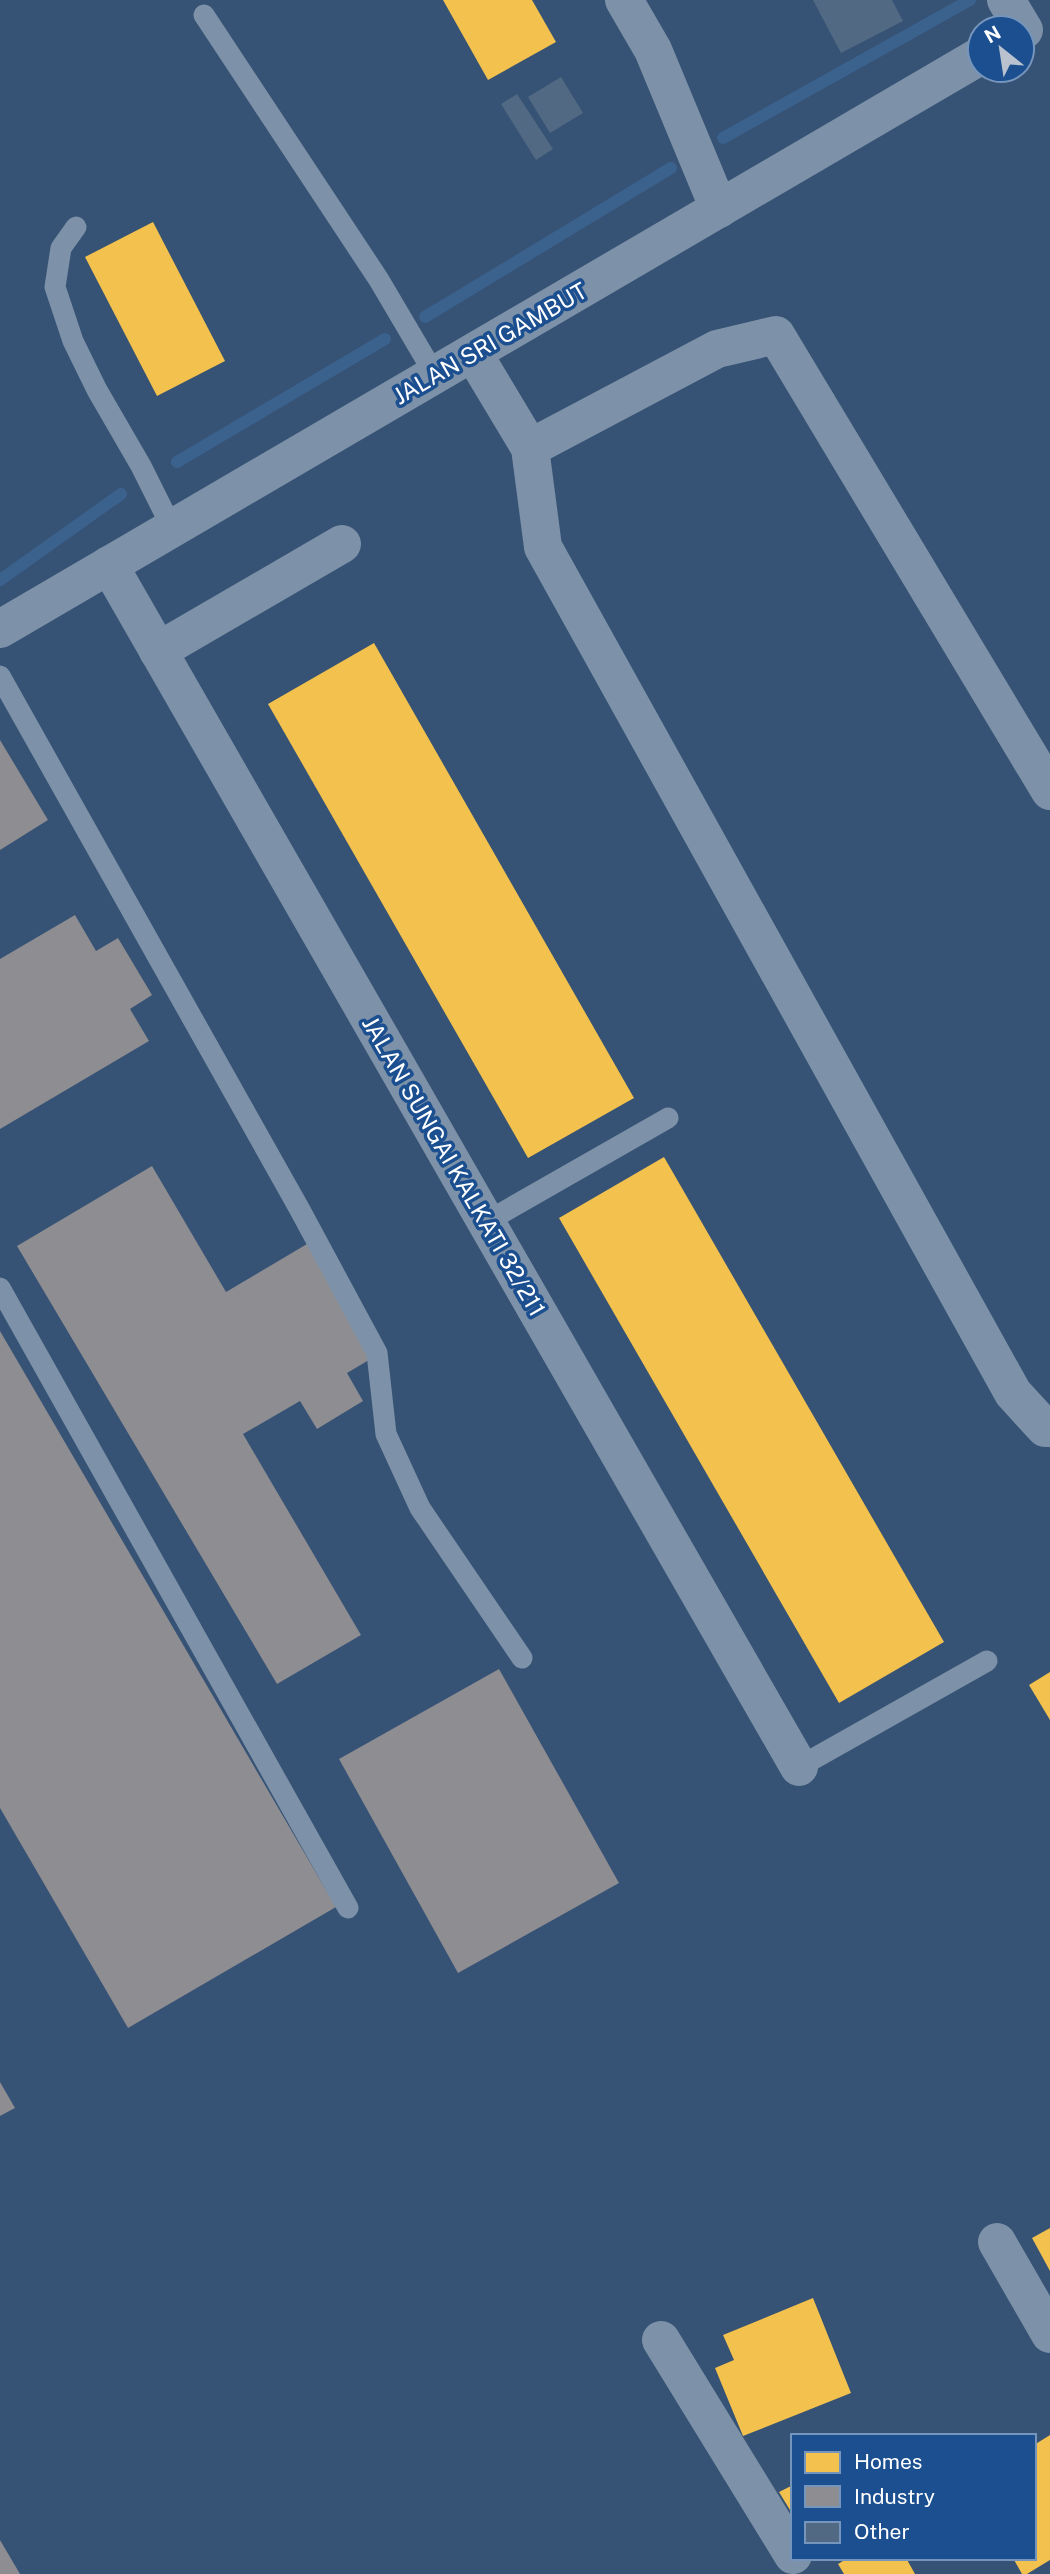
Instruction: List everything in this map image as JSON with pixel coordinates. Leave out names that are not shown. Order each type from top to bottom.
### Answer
[{"type":"street","points":[[624,0],[653,50],[719,209]]},
{"type":"street","name":"JALAN SRI GAMBUT","points":[[0,629],[966,64]]},
{"type":"street","points":[[530,448],[717,349],[776,335],[1050,791]]},
{"type":"street","points":[[473,353],[530,448],[543,547],[1013,1393],[1045,1428],[1050,1428]]},
{"type":"street","points":[[158,651],[342,544]]},
{"type":"street","name":"JALAN SUNGAI KALKATI 32/211","points":[[109,565],[799,1767]]},
{"type":"street","points":[[997,2242],[1050,2334]]},
{"type":"street","points":[[661,2340],[791,2552]]},
{"type":"lane","points":[[204,15],[379,280],[435,375]]},
{"type":"lane","points":[[76,227],[61,248],[55,287],[73,341],[172,528]]},
{"type":"lane","points":[[0,676],[300,1210],[377,1353],[386,1434],[420,1508],[522,1658]]},
{"type":"lane","points":[[486,1222],[668,1118]]},
{"type":"lane","points":[[0,1288],[348,1908]]},
{"type":"lane","points":[[799,1767],[987,1661]]},
{"type":"building: Homes","points":[[443,0],[532,0],[556,42],[488,80]]},
{"type":"building: Homes","points":[[153,222],[225,361],[157,396],[85,257]]},
{"type":"building: Homes","points":[[374,643],[634,1098],[528,1158],[268,704]]},
{"type":"building: Homes","points":[[664,1157],[944,1642],[839,1703],[559,1218]]},
{"type":"building: Homes","points":[[1050,1672],[1050,1720],[1029,1685]]},
{"type":"building: Homes","points":[[1050,2228],[1050,2271],[1032,2238]]},
{"type":"building: Homes","points":[[813,2298],[851,2393],[743,2436],[715,2368],[734,2360],[723,2335]]},
{"type":"building: Homes","points":[[1050,2435],[1050,2560],[1027,2574],[1022,2574],[1014,2560],[1036,2560],[1036,2444]]},
{"type":"building: Homes","points":[[791,2486],[791,2512],[779,2492]]},
{"type":"building: Homes","points":[[845,2560],[907,2560],[915,2574],[844,2574],[838,2564]]},
{"type":"building: Industry","points":[[0,740],[48,820],[0,850]]},
{"type":"building: Industry","points":[[75,915],[96,951],[118,938],[152,995],[130,1009],[149,1041],[0,1129],[0,959]]},
{"type":"building: Industry","points":[[152,1166],[226,1292],[307,1244],[374,1357],[347,1373],[363,1401],[317,1429],[300,1401],[243,1434],[361,1635],[277,1684],[17,1246]]},
{"type":"building: Industry","points":[[0,1331],[336,1907],[128,2028],[0,1808]]},
{"type":"building: Industry","points":[[499,1669],[619,1883],[458,1973],[339,1759]]},
{"type":"building: Industry","points":[[0,2082],[15,2108],[0,2116]]},
{"type":"building: Industry","points":[[0,2540],[20,2574],[0,2574]]},
{"type":"building: Other","points":[[813,0],[892,0],[903,21],[841,53]]},
{"type":"building: Other","points":[[561,77],[583,113],[550,133],[528,97]]},
{"type":"building: Other","points":[[517,94],[553,149],[536,160],[501,104]]},
{"type":"waterway","points":[[723,138],[970,0]]},
{"type":"waterway","points":[[425,317],[671,168]]},
{"type":"waterway","points":[[177,462],[385,339]]},
{"type":"waterway","points":[[0,580],[121,494]]}]
